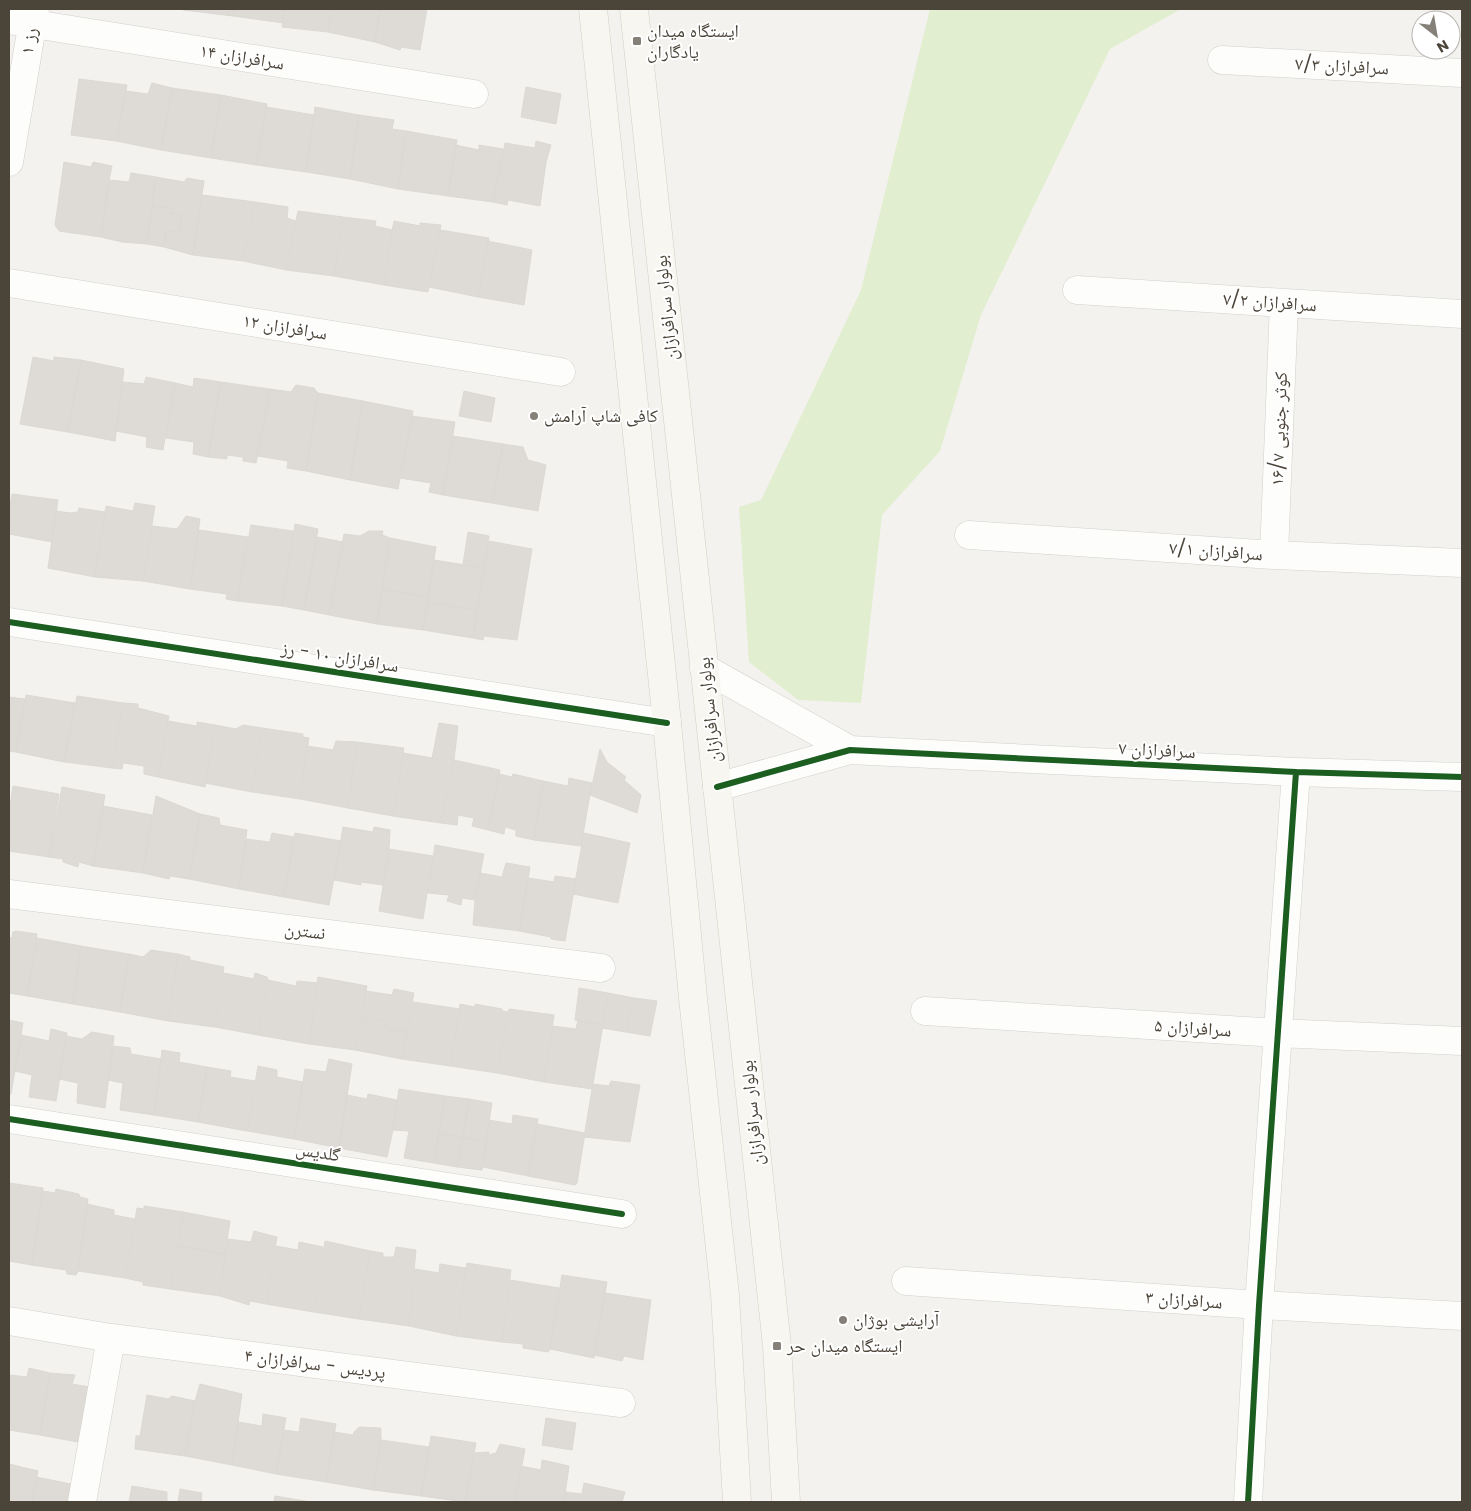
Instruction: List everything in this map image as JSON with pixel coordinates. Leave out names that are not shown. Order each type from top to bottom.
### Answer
[{"type":"main road","points":[[593,9],[724,1295],[737,1502]]},
{"type":"main road","name":"بولوار سرافرازان","points":[[634,9],[777,1346],[786,1502]]},
{"type":"street","name":"سرافرازان ۱۴","points":[[25,18],[474,94]]},
{"type":"street","name":"رز ۱","points":[[9,162],[25,18]]},
{"type":"street","name":"سرافرازان ۷/۳","points":[[1222,60],[1462,73]]},
{"type":"street","name":"سرافرازان ۱۲","points":[[9,283],[561,372]]},
{"type":"street","name":"سرافرازان ۷/۲","points":[[1077,290],[1462,314]]},
{"type":"street","name":"کوثر جنوبی ۱۶/۷","points":[[1274,555],[1284,302]]},
{"type":"street","name":"سرافرازان ۷/۱","points":[[969,535],[1274,555],[1462,563]]},
{"type":"street","name":"سرافرازان ۱۰ - رز","points":[[9,622],[667,723]]},
{"type":"street","points":[[704,668],[850,750]]},
{"type":"street","points":[[717,787],[850,750]]},
{"type":"street","name":"سرافرازان ۷","points":[[850,750],[1296,772],[1462,778]]},
{"type":"street","points":[[1248,1502],[1259,1304],[1296,772]]},
{"type":"street","name":"نسترن","points":[[9,894],[602,968]]},
{"type":"street","name":"سرافرازان ۵","points":[[925,1010],[1278,1033],[1462,1041]]},
{"type":"street","name":"گلدیس","points":[[9,1119],[622,1214]]},
{"type":"street","name":"سرافرازان ۳","points":[[906,1282],[1462,1316]]},
{"type":"street","name":"پردیس - سرافرازان ۴","points":[[9,1321],[111,1338],[621,1403]]},
{"type":"street","points":[[82,1502],[111,1338]]},
{"type":"green space","points":[[930,9],[1181,9],[1110,49],[981,315],[940,451],[882,515],[861,703],[798,700],[749,662],[739,507],[761,500],[861,290]]},
{"type":"building","points":[[183,9],[234,9],[233,16]]},
{"type":"building","points":[[234,9],[284,9],[283,23],[233,16]]},
{"type":"building","points":[[284,9],[331,9],[328,32],[282,27]]},
{"type":"building","points":[[331,9],[380,9],[375,42],[328,32]]},
{"type":"building","points":[[380,9],[427,9],[420,50],[401,47],[400,50],[375,42]]},
{"type":"building","points":[[79,79],[127,85],[116,141],[71,135]]},
{"type":"building","points":[[152,83],[172,88],[161,150],[116,141],[126,91],[148,94]]},
{"type":"building","points":[[526,87],[561,94],[556,124],[521,117]]},
{"type":"building","points":[[172,88],[221,95],[211,158],[161,150]]},
{"type":"building","points":[[221,95],[267,104],[256,165],[211,158]]},
{"type":"building","points":[[266,107],[314,115],[306,172],[256,165]]},
{"type":"building","points":[[315,107],[359,115],[350,179],[306,172]]},
{"type":"building","points":[[359,115],[394,120],[392,129],[406,131],[398,189],[350,179]]},
{"type":"building","points":[[406,131],[457,140],[448,196],[398,189]]},
{"type":"building","points":[[536,141],[551,145],[546,162],[540,206],[508,200],[507,205],[493,202],[505,143],[535,148]]},
{"type":"building","points":[[456,145],[479,150],[479,145],[503,149],[493,202],[448,196]]},
{"type":"building","points":[[64,162],[91,167],[93,162],[112,166],[101,237],[59,231],[55,225]]},
{"type":"building","points":[[131,173],[156,177],[147,244],[122,242],[101,237],[109,180],[129,182]]},
{"type":"building","points":[[156,177],[184,182],[187,178],[204,181],[193,255],[164,247],[166,231],[179,232],[182,215],[172,214],[173,208],[152,206]]},
{"type":"building","points":[[202,195],[255,202],[243,261],[193,255]]},
{"type":"building","points":[[255,202],[288,207],[287,218],[296,221],[286,270],[243,261]]},
{"type":"building","points":[[152,206],[173,208],[172,214],[182,215],[179,232],[166,231],[164,247],[147,244]]},
{"type":"building","points":[[298,211],[343,217],[334,276],[286,270]]},
{"type":"building","points":[[343,217],[376,221],[375,226],[392,230],[384,285],[334,276]]},
{"type":"building","points":[[394,221],[420,226],[420,223],[441,225],[428,292],[384,285]]},
{"type":"building","points":[[440,230],[489,238],[478,297],[429,287]]},
{"type":"building","points":[[488,241],[532,250],[524,305],[478,297]]},
{"type":"building","points":[[33,357],[54,361],[54,357],[81,360],[68,432],[20,424]]},
{"type":"building","points":[[81,360],[124,369],[115,441],[68,432]]},
{"type":"building","points":[[146,377],[175,383],[163,450],[146,447],[147,437],[116,431],[123,382],[144,384]]},
{"type":"building","points":[[194,378],[221,382],[208,457],[193,454],[194,442],[166,438],[175,383],[193,387]]},
{"type":"building","points":[[221,382],[270,389],[256,463],[243,461],[243,457],[227,455],[227,459],[208,457]]},
{"type":"building","points":[[296,385],[314,388],[318,393],[306,471],[287,468],[288,461],[258,456],[270,389],[291,392]]},
{"type":"building","points":[[464,391],[495,398],[491,422],[459,416]]},
{"type":"building","points":[[318,393],[363,401],[350,480],[306,471]]},
{"type":"building","points":[[363,401],[413,411],[398,489],[350,480]]},
{"type":"building","points":[[412,416],[455,422],[443,495],[429,492],[431,483],[400,478]]},
{"type":"building","points":[[453,436],[503,444],[492,503],[443,495]]},
{"type":"building","points":[[503,444],[523,447],[528,460],[546,465],[538,511],[492,503]]},
{"type":"building","points":[[12,494],[58,500],[52,542],[9,534],[9,511]]},
{"type":"building","points":[[135,503],[155,506],[143,581],[95,577],[106,506],[133,511]]},
{"type":"building","points":[[79,508],[105,512],[95,577],[48,568],[56,511],[78,512]]},
{"type":"building","points":[[186,516],[200,519],[190,589],[143,581],[152,526],[177,529]]},
{"type":"building","points":[[295,524],[318,529],[304,610],[282,606]]},
{"type":"building","points":[[251,525],[293,531],[282,606],[237,601]]},
{"type":"building","points":[[199,530],[248,537],[237,601],[226,599],[227,594],[190,589]]},
{"type":"building","points":[[369,531],[383,531],[382,535],[390,538],[377,624],[329,615],[344,534],[360,536]]},
{"type":"building","points":[[468,532],[489,536],[484,568],[463,564]]},
{"type":"building","points":[[317,537],[343,542],[329,615],[304,610]]},
{"type":"building","points":[[390,538],[436,547],[428,597],[382,589]]},
{"type":"building","points":[[489,541],[532,549],[517,640],[484,636],[483,640],[473,638]]},
{"type":"building","points":[[434,560],[484,568],[477,610],[427,602]]},
{"type":"building","points":[[382,589],[428,597],[423,630],[377,624]]},
{"type":"building","points":[[427,602],[477,610],[473,638],[423,630]]},
{"type":"building","points":[[26,695],[75,703],[64,762],[16,752]]},
{"type":"building","points":[[77,696],[123,703],[112,768],[64,762]]},
{"type":"building","points":[[9,697],[25,699],[16,752],[9,751]]},
{"type":"building","points":[[123,703],[138,704],[138,708],[169,716],[158,777],[144,774],[144,766],[123,763],[122,769],[112,768]]},
{"type":"building","points":[[168,721],[197,726],[197,722],[215,725],[205,787],[158,777]]},
{"type":"building","points":[[439,723],[458,726],[454,760],[432,758]]},
{"type":"building","points":[[215,725],[236,729],[243,725],[262,728],[252,792],[205,783]]},
{"type":"building","points":[[262,728],[303,734],[303,737],[309,738],[300,799],[252,792]]},
{"type":"building","points":[[336,741],[357,742],[348,808],[300,799],[307,746],[333,750]]},
{"type":"building","points":[[357,742],[404,748],[393,816],[348,808]]},
{"type":"building","points":[[600,749],[607,762],[626,777],[624,780],[641,795],[637,813],[590,795]]},
{"type":"building","points":[[403,753],[450,761],[454,760],[441,823],[393,816]]},
{"type":"building","points":[[454,760],[500,770],[488,830],[472,826],[474,818],[458,815],[457,825],[441,823]]},
{"type":"building","points":[[499,774],[512,777],[513,774],[543,781],[534,840],[516,836],[516,830],[505,827],[504,834],[488,830]]},
{"type":"building","points":[[569,778],[592,783],[581,846],[534,840],[543,781],[568,786]]},
{"type":"building","points":[[13,786],[59,794],[49,857],[9,851],[9,813]]},
{"type":"building","points":[[62,787],[105,795],[93,866],[79,862],[78,867],[63,862],[63,859],[49,857]]},
{"type":"building","points":[[156,796],[200,814],[189,879],[170,876],[169,879],[143,873]]},
{"type":"building","points":[[103,806],[152,815],[143,873],[93,866]]},
{"type":"building","points":[[200,814],[219,818],[220,825],[247,830],[239,889],[189,879]]},
{"type":"building","points":[[343,827],[373,832],[374,827],[390,830],[383,885],[361,882],[361,885],[334,880]]},
{"type":"building","points":[[272,833],[294,837],[284,897],[239,889],[246,839],[270,842]]},
{"type":"building","points":[[295,833],[341,841],[329,905],[284,897]]},
{"type":"building","points":[[584,833],[630,843],[618,903],[573,894]]},
{"type":"building","points":[[435,845],[484,854],[475,900],[462,898],[461,905],[447,901],[449,895],[428,893]]},
{"type":"building","points":[[389,849],[433,856],[423,919],[379,911]]},
{"type":"building","points":[[506,863],[530,867],[519,931],[473,925],[480,873],[502,877]]},
{"type":"building","points":[[555,876],[576,879],[565,941],[519,931],[528,878],[554,882]]},
{"type":"building","points":[[13,932],[37,934],[27,996],[9,993],[9,937],[12,938]]},
{"type":"building","points":[[37,938],[81,946],[73,1004],[27,996]]},
{"type":"building","points":[[81,946],[129,954],[120,1012],[73,1004]]},
{"type":"building","points":[[151,950],[178,954],[168,1021],[120,1012],[129,954],[143,957]]},
{"type":"building","points":[[178,954],[190,957],[190,960],[224,967],[215,1027],[168,1021]]},
{"type":"building","points":[[224,973],[254,979],[255,973],[267,977],[258,1035],[215,1027]]},
{"type":"building","points":[[318,977],[367,986],[355,1050],[309,1044]]},
{"type":"building","points":[[268,980],[296,986],[297,981],[318,983],[309,1044],[258,1035]]},
{"type":"building","points":[[579,988],[608,993],[603,1025],[575,1020]]},
{"type":"building","points":[[394,989],[414,993],[407,1032],[386,1029],[387,1021],[362,1016],[366,991],[392,995]]},
{"type":"building","points":[[608,993],[634,998],[626,1032],[602,1028]]},
{"type":"building","points":[[634,998],[657,1001],[650,1036],[626,1032]]},
{"type":"building","points":[[413,1002],[460,1009],[450,1066],[402,1059]]},
{"type":"building","points":[[460,1004],[475,1007],[475,1004],[502,1009],[502,1011],[508,1012],[497,1073],[450,1066]]},
{"type":"building","points":[[509,1009],[554,1015],[544,1082],[497,1073]]},
{"type":"building","points":[[362,1016],[387,1021],[386,1029],[407,1032],[402,1059],[355,1050]]},
{"type":"building","points":[[9,1020],[23,1023],[11,1094],[9,1094]]},
{"type":"building","points":[[578,1020],[603,1025],[592,1089],[544,1082],[553,1026],[576,1029]]},
{"type":"building","points":[[51,1029],[67,1033],[56,1101],[29,1097],[32,1075],[15,1071],[21,1035],[49,1041]]},
{"type":"building","points":[[92,1032],[114,1036],[105,1108],[77,1103],[78,1083],[59,1079],[66,1036],[82,1039]]},
{"type":"building","points":[[113,1046],[130,1048],[131,1054],[161,1059],[154,1115],[120,1110],[123,1083],[108,1080]]},
{"type":"building","points":[[162,1050],[180,1053],[179,1062],[207,1067],[198,1122],[154,1115]]},
{"type":"building","points":[[329,1059],[352,1064],[339,1148],[294,1139],[305,1069],[326,1072]]},
{"type":"building","points":[[258,1066],[277,1070],[277,1077],[303,1082],[294,1139],[247,1131]]},
{"type":"building","points":[[207,1067],[231,1071],[230,1077],[255,1081],[247,1131],[198,1122]]},
{"type":"building","points":[[611,1081],[640,1085],[630,1142],[584,1137],[593,1084],[609,1086]]},
{"type":"building","points":[[399,1089],[445,1096],[434,1163],[404,1158],[409,1131],[393,1130]]},
{"type":"building","points":[[368,1094],[397,1100],[387,1157],[339,1148],[347,1095],[367,1099]]},
{"type":"building","points":[[445,1096],[469,1099],[463,1138],[439,1133]]},
{"type":"building","points":[[469,1099],[492,1103],[486,1141],[463,1138]]},
{"type":"building","points":[[513,1115],[538,1119],[528,1176],[483,1167],[489,1120],[512,1124]]},
{"type":"building","points":[[537,1124],[585,1133],[577,1183],[575,1185],[528,1176]]},
{"type":"building","points":[[439,1133],[463,1138],[457,1167],[434,1163]]},
{"type":"building","points":[[463,1138],[486,1141],[482,1170],[457,1167]]},
{"type":"building","points":[[9,1183],[43,1188],[32,1265],[9,1261]]},
{"type":"building","points":[[56,1189],[79,1194],[80,1197],[88,1199],[76,1275],[67,1274],[66,1270],[32,1265],[43,1191],[55,1193]]},
{"type":"building","points":[[87,1204],[114,1210],[114,1215],[135,1219],[125,1278],[78,1271]]},
{"type":"building","points":[[144,1206],[183,1212],[170,1289],[143,1285],[143,1282],[125,1278],[137,1208],[144,1209]]},
{"type":"building","points":[[183,1212],[230,1221],[225,1254],[178,1246]]},
{"type":"building","points":[[254,1231],[277,1237],[266,1304],[250,1301],[249,1305],[220,1296],[228,1239],[251,1242]]},
{"type":"building","points":[[325,1241],[370,1251],[359,1319],[314,1312]]},
{"type":"building","points":[[299,1242],[323,1247],[314,1312],[266,1304],[276,1246],[298,1250]]},
{"type":"building","points":[[178,1246],[225,1254],[220,1296],[170,1289]]},
{"type":"building","points":[[396,1247],[416,1250],[409,1326],[359,1319],[370,1251],[383,1253],[383,1257],[394,1257]]},
{"type":"building","points":[[467,1263],[511,1270],[502,1342],[456,1336]]},
{"type":"building","points":[[440,1264],[466,1268],[456,1336],[409,1326],[415,1269],[439,1273]]},
{"type":"building","points":[[562,1275],[607,1282],[594,1358],[550,1349]]},
{"type":"building","points":[[510,1280],[559,1288],[548,1352],[523,1348],[523,1344],[502,1342]]},
{"type":"building","points":[[605,1293],[651,1300],[643,1360],[624,1356],[622,1361],[594,1355]]},
{"type":"building","points":[[29,1368],[50,1373],[40,1435],[9,1430],[9,1375],[27,1377]]},
{"type":"building","points":[[50,1373],[75,1375],[72,1384],[96,1388],[89,1444],[40,1435]]},
{"type":"building","points":[[200,1384],[242,1394],[232,1465],[185,1456]]},
{"type":"building","points":[[147,1395],[168,1399],[172,1396],[195,1401],[185,1456],[135,1449],[136,1436],[140,1436]]},
{"type":"building","points":[[263,1414],[286,1418],[276,1474],[232,1465],[238,1422],[262,1426]]},
{"type":"building","points":[[301,1418],[336,1424],[326,1482],[276,1474],[284,1430],[299,1432]]},
{"type":"building","points":[[546,1418],[576,1423],[572,1450],[542,1445]]},
{"type":"building","points":[[359,1427],[381,1428],[381,1440],[373,1490],[326,1482],[334,1432],[353,1435]]},
{"type":"building","points":[[431,1436],[476,1443],[465,1502],[421,1496]]},
{"type":"building","points":[[381,1440],[429,1447],[421,1496],[373,1490]]},
{"type":"building","points":[[500,1444],[525,1449],[515,1502],[465,1502],[474,1453],[489,1452],[488,1455],[496,1453]]},
{"type":"building","points":[[542,1460],[569,1466],[564,1502],[515,1502],[521,1466],[541,1470]]},
{"type":"building","points":[[9,1464],[38,1471],[32,1502],[9,1502]]},
{"type":"building","points":[[36,1477],[81,1486],[79,1502],[32,1502]]},
{"type":"building","points":[[584,1483],[625,1492],[622,1502],[564,1502],[566,1492],[582,1494]]},
{"type":"building","points":[[132,1486],[167,1492],[167,1501],[171,1502],[129,1502]]},
{"type":"building","points":[[180,1489],[202,1493],[201,1502],[178,1502]]},
{"type":"building","points":[[275,1496],[311,1502],[274,1502]]},
{"type":"cycle path","points":[[9,622],[667,723]]},
{"type":"cycle path","points":[[717,787],[850,750],[1296,772],[1462,777]]},
{"type":"cycle path","points":[[1248,1502],[1259,1305],[1296,772]]},
{"type":"cycle path","points":[[9,1119],[622,1214]]},
{"type":"place","name":"ایستگاه میدان یادگاران","points":[[637,41]]},
{"type":"place","name":"کافی شاپ آرامش","points":[[534,416]]},
{"type":"place","name":"آرایشی بوژان","points":[[843,1320]]},
{"type":"place","name":"ایستگاه میدان حر","points":[[777,1346]]}]
